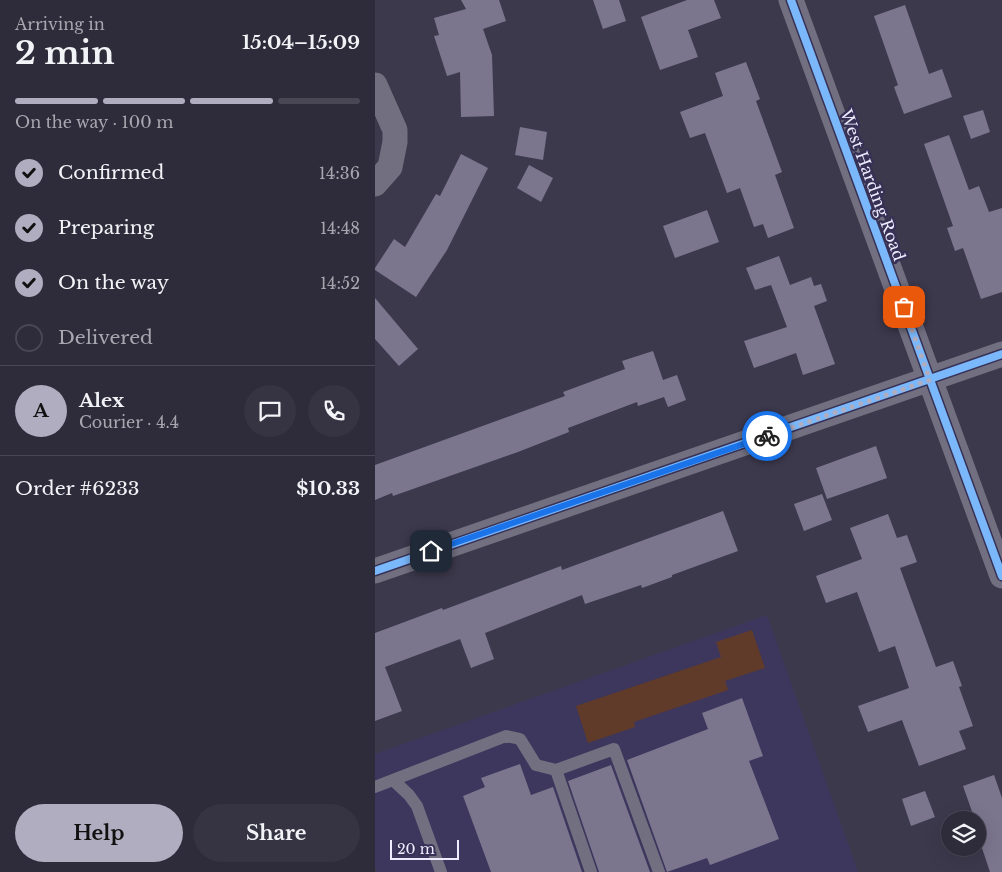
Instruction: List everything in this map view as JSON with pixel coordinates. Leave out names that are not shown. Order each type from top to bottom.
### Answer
[{"type":"street","name":"West Harding Road","points":[[791,0],[1002,576]]},
{"type":"street","points":[[375,85],[395,130],[395,142],[390,167],[379,179]]},
{"type":"street","points":[[375,571],[1002,354]]},
{"type":"lane","points":[[375,787],[507,736],[520,739],[536,765],[556,770],[614,749],[659,872]]},
{"type":"lane","points":[[556,770],[591,872]]},
{"type":"lane","points":[[393,780],[409,795],[417,806],[441,872]]},
{"type":"shaded area","points":[[767,615],[858,872],[377,872],[375,866],[375,754]]},
{"type":"shaded area","points":[[752,630],[765,668],[725,681],[728,690],[634,722],[635,727],[588,743],[576,706],[721,657],[716,642]]},
{"type":"building","points":[[461,0],[499,0],[506,21],[483,29],[492,55],[494,116],[461,117],[460,72],[447,76],[434,36],[439,35],[434,18],[466,9]]},
{"type":"building","points":[[593,0],[619,0],[626,21],[603,29]]},
{"type":"building","points":[[687,0],[714,0],[721,18],[688,30],[698,57],[660,70],[641,17]]},
{"type":"building","points":[[905,5],[929,74],[942,69],[952,97],[904,114],[894,87],[898,85],[874,16]]},
{"type":"building","points":[[746,62],[760,99],[756,101],[782,172],[775,175],[794,228],[768,238],[763,224],[754,227],[740,188],[727,193],[705,133],[690,138],[680,112],[723,96],[715,73]]},
{"type":"building","points":[[983,110],[990,132],[971,139],[963,116]]},
{"type":"building","points":[[520,127],[547,132],[543,160],[515,155]]},
{"type":"building","points":[[949,135],[969,190],[979,186],[989,212],[1002,208],[1002,292],[981,299],[963,248],[955,251],[947,228],[953,226],[924,144]]},
{"type":"building","points":[[461,154],[488,168],[447,250],[416,297],[375,270],[375,268],[394,239],[405,247],[436,194],[440,196]]},
{"type":"building","points":[[529,165],[553,178],[541,202],[517,188]]},
{"type":"building","points":[[707,210],[719,242],[675,258],[663,226]]},
{"type":"building","points":[[779,256],[790,285],[811,277],[814,286],[821,284],[827,301],[814,306],[835,364],[803,375],[796,353],[754,368],[744,341],[787,327],[771,285],[755,290],[746,268]]},
{"type":"building","points":[[375,298],[418,349],[399,366],[375,339]]},
{"type":"building","points":[[653,351],[663,380],[677,375],[686,400],[668,407],[664,397],[638,406],[637,402],[568,428],[569,432],[518,452],[393,496],[392,493],[375,500],[375,465],[565,396],[563,392],[625,369],[622,361]]},
{"type":"building","points":[[876,446],[887,478],[827,499],[816,468]]},
{"type":"building","points":[[822,494],[832,520],[804,531],[794,504]]},
{"type":"building","points":[[723,511],[738,551],[642,588],[641,585],[585,604],[582,595],[485,633],[494,659],[471,668],[460,639],[385,667],[402,711],[375,721],[375,633],[561,566],[562,570]]},
{"type":"building","points":[[888,514],[897,538],[907,535],[917,562],[900,568],[936,667],[953,661],[962,686],[959,687],[973,726],[959,731],[966,749],[919,766],[902,720],[868,732],[858,706],[909,688],[895,646],[879,652],[857,592],[826,603],[816,576],[862,559],[850,528]]},
{"type":"building","points":[[742,698],[763,756],[749,761],[779,839],[710,865],[707,858],[667,872],[627,760],[708,729],[702,713]]},
{"type":"building","points":[[520,764],[531,795],[553,787],[582,872],[491,872],[463,796],[485,787],[481,778]]},
{"type":"building","points":[[611,765],[650,872],[599,872],[568,781]]},
{"type":"building","points":[[994,775],[1002,798],[1002,872],[990,872],[985,856],[986,811],[972,811],[963,786]]},
{"type":"building","points":[[925,791],[935,817],[911,826],[902,799]]},
{"type":"cycle path","points":[[791,0],[1002,576]]},
{"type":"cycle path","points":[[375,571],[1002,354]]},
{"type":"way so far","points":[[767,436],[930,380],[904,307]]},
{"type":"route","points":[[431,551],[767,436]]}]
